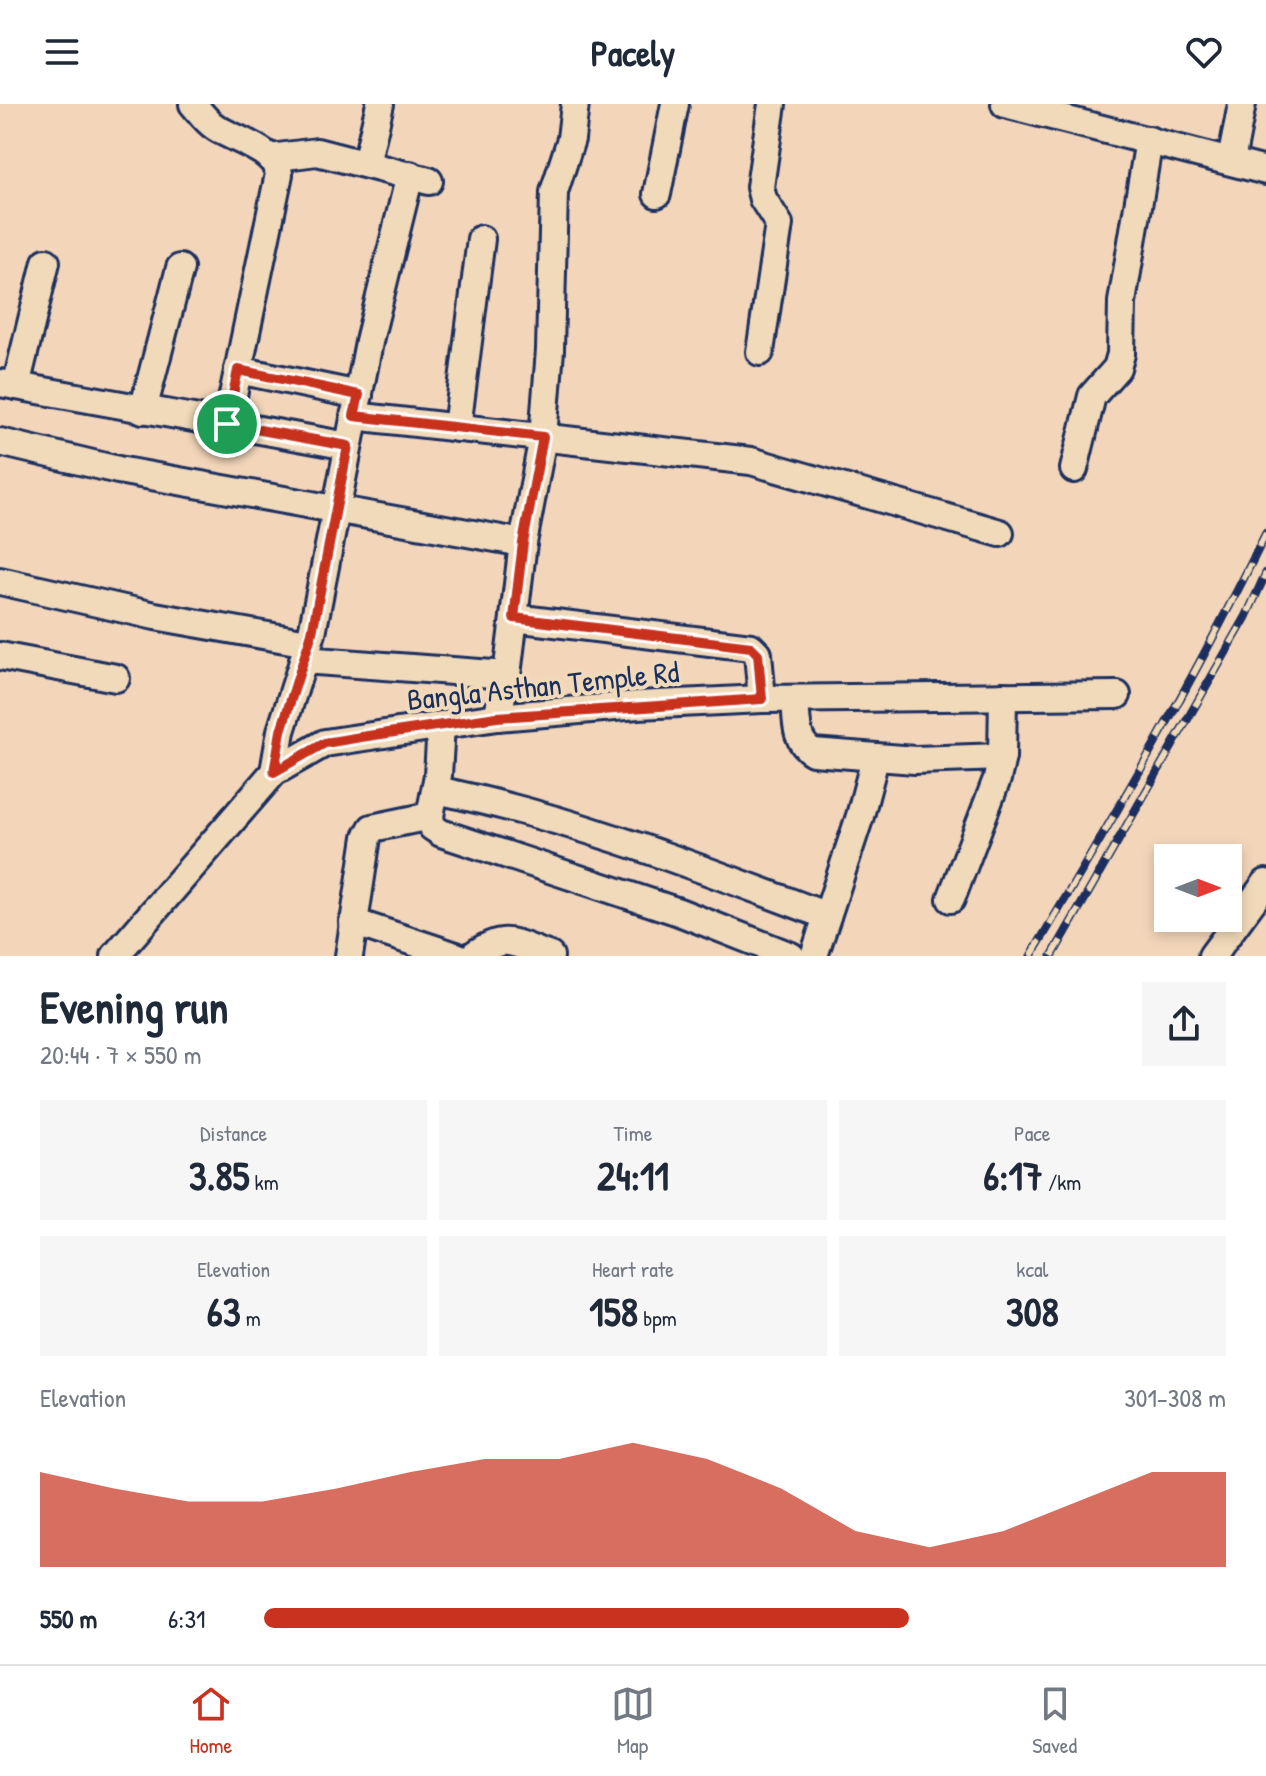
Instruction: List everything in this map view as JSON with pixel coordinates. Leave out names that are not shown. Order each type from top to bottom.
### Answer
[{"type":"street","points":[[193,104],[210,124],[270,158],[278,166],[279,174],[227,424]]},
{"type":"street","points":[[366,164],[380,104]]},
{"type":"street","points":[[497,717],[507,675],[523,543],[543,437],[550,350],[554,192],[571,139],[575,104]]},
{"type":"street","points":[[657,194],[675,104]]},
{"type":"street","points":[[760,352],[779,224],[763,199],[760,187],[772,104]]},
{"type":"street","points":[[1231,161],[1242,104]]},
{"type":"street","points":[[1020,106],[1266,171]]},
{"type":"street","points":[[1074,469],[1092,396],[1117,368],[1121,354],[1122,302],[1149,140]]},
{"type":"street","points":[[270,158],[317,152],[420,178],[356,406],[305,652],[281,731],[274,772]]},
{"type":"street","points":[[457,428],[481,239]]},
{"type":"street","points":[[46,262],[8,385],[348,446]]},
{"type":"street","points":[[143,410],[180,268]]},
{"type":"street","points":[[238,370],[356,406],[457,428],[751,461],[1000,533]]},
{"type":"street","points":[[0,442],[118,470],[523,543]]},
{"type":"street","points":[[0,581],[305,652],[507,675]]},
{"type":"street","points":[[514,618],[751,647],[758,654],[762,699]]},
{"type":"street","points":[[0,656],[116,678]]},
{"type":"street","name":"Bangla Asthan Temple Rd","points":[[115,956],[274,772],[325,743],[497,717],[762,699],[1117,695]]},
{"type":"street","points":[[951,899],[992,796],[1002,757],[1003,696]]},
{"type":"street","points":[[795,699],[803,747],[823,754],[875,759],[1002,757]]},
{"type":"street","points":[[441,725],[436,790],[430,816],[432,827],[441,833],[679,912],[791,956]]},
{"type":"street","points":[[814,956],[860,816],[875,759]]},
{"type":"street","points":[[436,790],[520,807],[610,834],[827,916]]},
{"type":"street","points":[[349,956],[367,837],[372,828],[430,816]]},
{"type":"street","points":[[1227,950],[1266,883]]},
{"type":"street","points":[[353,922],[456,956]]},
{"type":"street","points":[[480,952],[512,943],[550,956]]},
{"type":"railway","points":[[1031,956],[1182,694],[1266,533]]},
{"type":"railway","points":[[1052,956],[1246,617],[1266,573]]},
{"type":"route","points":[[238,370],[359,395],[354,416],[543,437],[523,543],[514,618],[751,647],[758,654],[762,699],[638,705],[497,717],[361,737],[325,743],[274,772],[281,731],[312,633],[348,446],[227,424],[238,370]]}]
